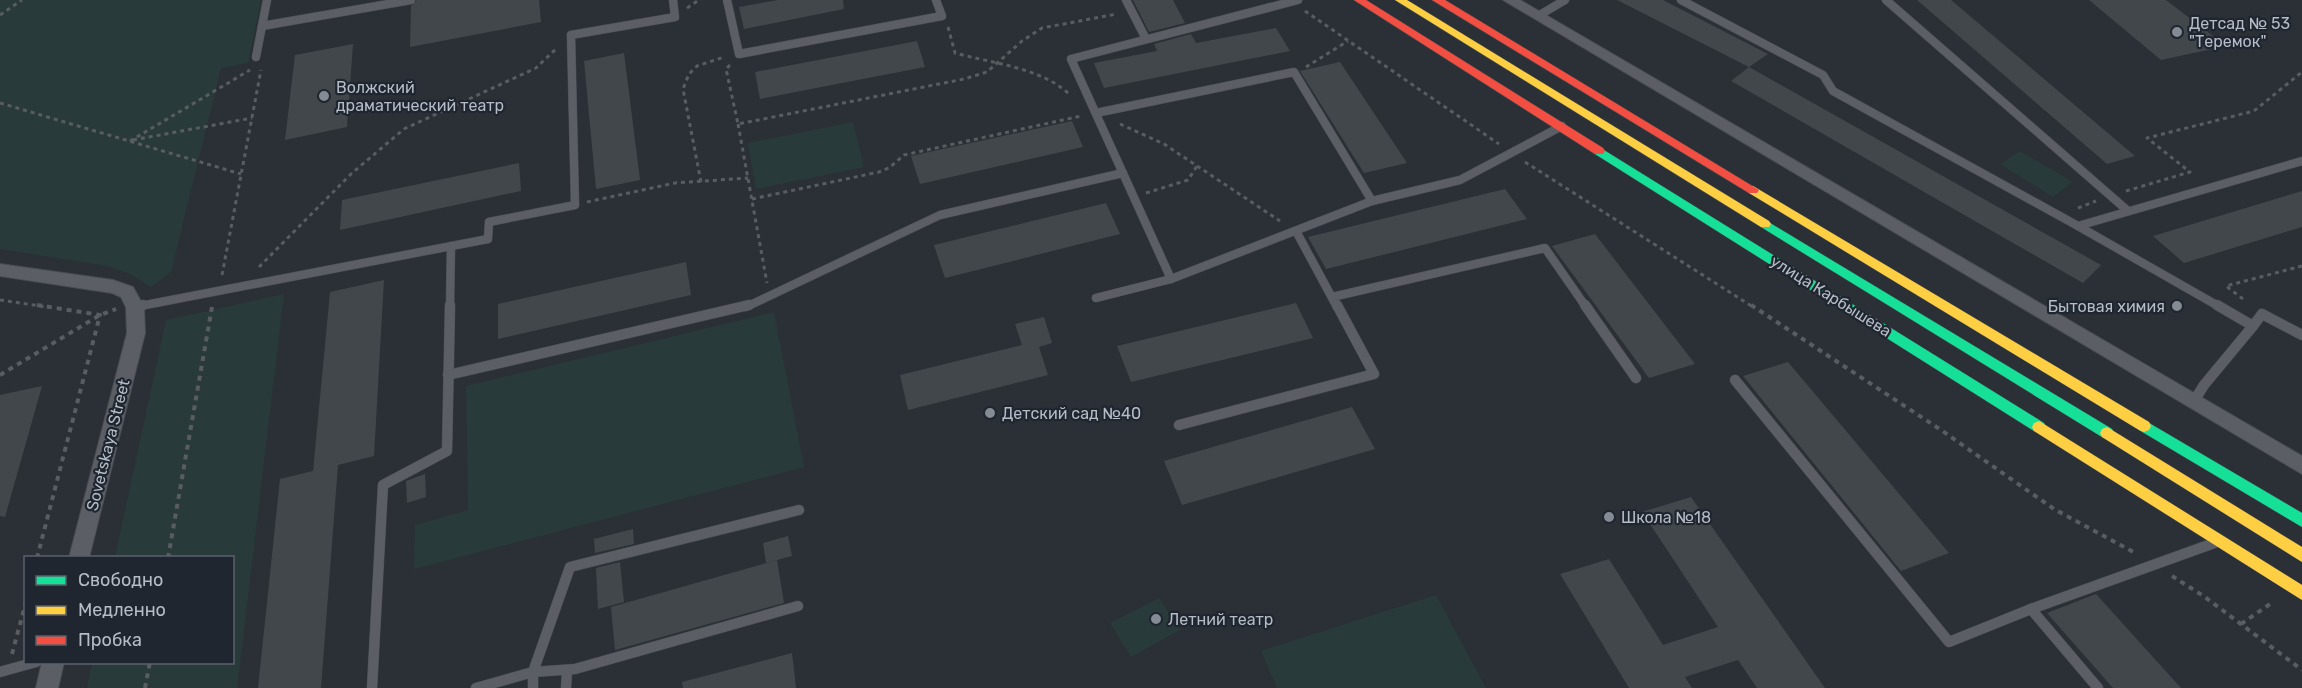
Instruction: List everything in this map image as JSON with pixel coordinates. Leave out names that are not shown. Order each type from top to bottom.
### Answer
[{"type":"street","name":"улица Карбышева","points":[[1359,0],[2298,591]]},
{"type":"street","name":"улица Карбышева","points":[[1400,0],[2302,555]]},
{"type":"street","points":[[1437,0],[2302,521]]},
{"type":"street","points":[[1510,0],[2302,465]]},
{"type":"street","points":[[0,270],[113,287],[127,292],[134,304]]},
{"type":"street","name":"Sovetskaya Street","points":[[80,556],[136,333],[134,304]]},
{"type":"street","points":[[47,688],[53,664]]},
{"type":"lane","points":[[256,57],[267,0]]},
{"type":"lane","points":[[262,26],[411,0]]},
{"type":"lane","points":[[134,304],[488,239],[489,222],[575,205],[571,35],[675,17],[673,0]]},
{"type":"lane","points":[[727,0],[739,54],[942,15],[936,0]]},
{"type":"lane","points":[[1126,0],[1146,39]]},
{"type":"lane","points":[[1538,16],[1565,0]]},
{"type":"lane","points":[[1681,0],[1823,75],[1833,91],[2078,226],[2253,326]]},
{"type":"lane","points":[[1886,0],[2128,211]]},
{"type":"lane","points":[[1171,279],[1071,59],[1294,1]]},
{"type":"lane","points":[[1096,113],[1294,72],[1372,201]]},
{"type":"lane","points":[[1096,298],[1171,279],[1372,201],[1460,180],[1562,126]]},
{"type":"lane","points":[[2078,226],[2302,161]]},
{"type":"lane","points":[[448,375],[744,308],[940,214],[1123,173]]},
{"type":"lane","points":[[1179,425],[1374,374],[1296,231]]},
{"type":"lane","points":[[372,688],[383,485],[447,451],[451,246]]},
{"type":"lane","points":[[1332,297],[1545,248],[1636,378]]},
{"type":"lane","points":[[2194,401],[2204,385],[2262,314],[2302,335]]},
{"type":"lane","points":[[1735,380],[1948,642],[2031,609],[2219,541]]},
{"type":"lane","points":[[533,688],[532,672],[570,567],[799,510]]},
{"type":"lane","points":[[476,688],[532,672],[567,671],[798,606]]},
{"type":"lane","points":[[2031,609],[2098,688]]},
{"type":"lane","points":[[4,671],[32,664]]},
{"type":"lane","points":[[566,688],[567,671]]},
{"type":"path","points":[[0,15],[22,0]]},
{"type":"path","points":[[1294,1],[1348,41],[1512,153],[1807,341],[2054,508],[2205,597],[2302,670]]},
{"type":"path","points":[[738,124],[964,79],[987,72],[1022,41],[1042,28],[1132,12]]},
{"type":"path","points":[[942,15],[951,34],[955,53],[962,57],[1022,69],[1059,84],[1096,113],[1164,144],[1296,231]]},
{"type":"path","points":[[255,271],[351,174],[404,129],[536,68],[571,35]]},
{"type":"path","points":[[1294,72],[1318,61],[1348,41]]},
{"type":"path","points":[[739,54],[726,69],[770,296]]},
{"type":"path","points":[[701,182],[683,89],[687,75],[694,67],[704,62],[739,54]]},
{"type":"path","points":[[129,141],[251,69]]},
{"type":"path","points":[[2069,212],[2110,195],[2190,172],[2147,138],[2254,111],[2302,72]]},
{"type":"path","points":[[0,103],[241,174]]},
{"type":"path","points":[[752,200],[879,172],[889,168],[904,155],[1096,113]]},
{"type":"path","points":[[129,141],[252,118]]},
{"type":"path","points":[[1133,196],[1178,185],[1188,180],[1197,166]]},
{"type":"path","points":[[575,205],[658,186],[748,178]]},
{"type":"path","points":[[2262,314],[2226,286],[2302,266]]},
{"type":"path","points":[[0,300],[100,315]]},
{"type":"path","points":[[0,375],[100,315],[134,304]]},
{"type":"path","points":[[38,556],[100,315]]},
{"type":"path","points":[[2241,624],[2298,591]]},
{"type":"path","points":[[4,671],[24,608]]},
{"type":"path","points":[[145,688],[150,664]]},
{"type":"shaded area","points":[[0,0],[261,0],[248,63],[221,68],[171,272],[151,287],[130,274],[107,266],[0,249]]},
{"type":"shaded area","points":[[853,122],[864,167],[756,189],[748,143]]},
{"type":"shaded area","points":[[2020,151],[2073,182],[2053,197],[2000,164]]},
{"type":"shaded area","points":[[284,294],[237,688],[87,688],[92,664],[234,664],[234,556],[115,556],[166,320]]},
{"type":"shaded area","points":[[774,312],[804,467],[414,569],[415,525],[468,510],[466,386]]},
{"type":"shaded area","points":[[1436,595],[1486,688],[1277,688],[1261,651]]},
{"type":"shaded area","points":[[1159,598],[1180,630],[1131,657],[1110,623]]},
{"type":"building","points":[[417,0],[539,0],[541,22],[410,47],[411,6]]},
{"type":"building","points":[[778,0],[843,0],[844,9],[744,29],[739,7]]},
{"type":"building","points":[[1133,0],[1173,0],[1185,23],[1149,32]]},
{"type":"building","points":[[1617,0],[1663,0],[1768,54],[1749,67]]},
{"type":"building","points":[[1917,0],[1951,0],[2135,156],[2107,164]]},
{"type":"building","name":"Детсад № 53 \"Теремок\"","points":[[2089,0],[2166,0],[2226,46],[2161,60]]},
{"type":"building","points":[[1276,28],[1290,51],[1104,88],[1094,63],[1157,51],[1154,44],[1191,34],[1196,43]]},
{"type":"building","points":[[917,41],[925,67],[760,99],[755,72]]},
{"type":"building","name":"Волжский драматический театр","points":[[353,44],[347,127],[285,140],[295,55]]},
{"type":"building","points":[[624,53],[640,180],[596,189],[584,61]]},
{"type":"building","points":[[1340,62],[1407,163],[1364,173],[1300,71]]},
{"type":"building","points":[[1749,67],[2101,265],[2083,283],[1731,81]]},
{"type":"building","points":[[1072,121],[1083,147],[920,184],[911,156]]},
{"type":"building","points":[[519,163],[521,191],[340,230],[342,200]]},
{"type":"building","points":[[1505,189],[1527,219],[1326,269],[1308,237]]},
{"type":"building","points":[[2302,191],[2302,227],[2184,263],[2153,236]]},
{"type":"building","points":[[1106,203],[1120,234],[945,278],[934,245]]},
{"type":"building","points":[[1595,234],[1695,364],[1649,378],[1552,246]]},
{"type":"building","points":[[686,262],[691,295],[498,339],[498,304]]},
{"type":"building","points":[[384,280],[374,456],[338,465],[321,688],[258,688],[280,479],[313,471],[330,292]]},
{"type":"building","points":[[1296,303],[1313,338],[1131,382],[1117,346]]},
{"type":"building","points":[[1044,317],[1052,343],[1039,347],[1048,375],[908,410],[900,375],[1022,345],[1015,324]]},
{"type":"building","points":[[1788,362],[1949,553],[1901,571],[1743,376]]},
{"type":"building","points":[[42,386],[5,517],[0,516],[0,395]]},
{"type":"building","points":[[1352,407],[1375,449],[1182,505],[1164,461]]},
{"type":"building","points":[[425,474],[426,497],[407,503],[406,481]]},
{"type":"building","points":[[1691,497],[1825,688],[1757,688],[1738,660],[1685,677],[1692,688],[1629,688],[1560,574],[1609,559],[1663,645],[1718,627],[1642,512]]},
{"type":"building","points":[[633,529],[634,544],[595,553],[594,539]]},
{"type":"building","points":[[788,536],[792,556],[766,563],[763,543]]},
{"type":"building","points":[[777,560],[784,603],[615,650],[611,607]]},
{"type":"building","points":[[620,562],[624,602],[598,609],[596,568]]},
{"type":"building","points":[[2096,594],[2181,688],[2113,688],[2047,613]]},
{"type":"building","points":[[792,653],[796,688],[683,688],[682,682]]},
{"type":"traffic: fast","points":[[1599,151],[2039,427]]},
{"type":"traffic: fast","points":[[1765,224],[2107,433]]},
{"type":"traffic: fast","points":[[2144,426],[2302,521]]},
{"type":"traffic: slow","points":[[1400,0],[1765,224]]},
{"type":"traffic: slow","points":[[1753,190],[2144,426]]},
{"type":"traffic: slow","points":[[2039,427],[2302,593]]},
{"type":"traffic: slow","points":[[2107,433],[2302,555]]},
{"type":"traffic: jam","points":[[1359,0],[1599,151]]},
{"type":"traffic: jam","points":[[1437,0],[1753,190]]},
{"type":"place","name":"Детсад № 53 \"Теремок\"","points":[[2177,32]]},
{"type":"place","name":"Волжский драматический театр","points":[[324,96]]},
{"type":"place","name":"Бытовая химия","points":[[2177,306]]},
{"type":"place","name":"Детский сад №40","points":[[990,413]]},
{"type":"place","name":"Школа №18","points":[[1609,517]]},
{"type":"place","name":"Летний театр","points":[[1156,619]]}]
